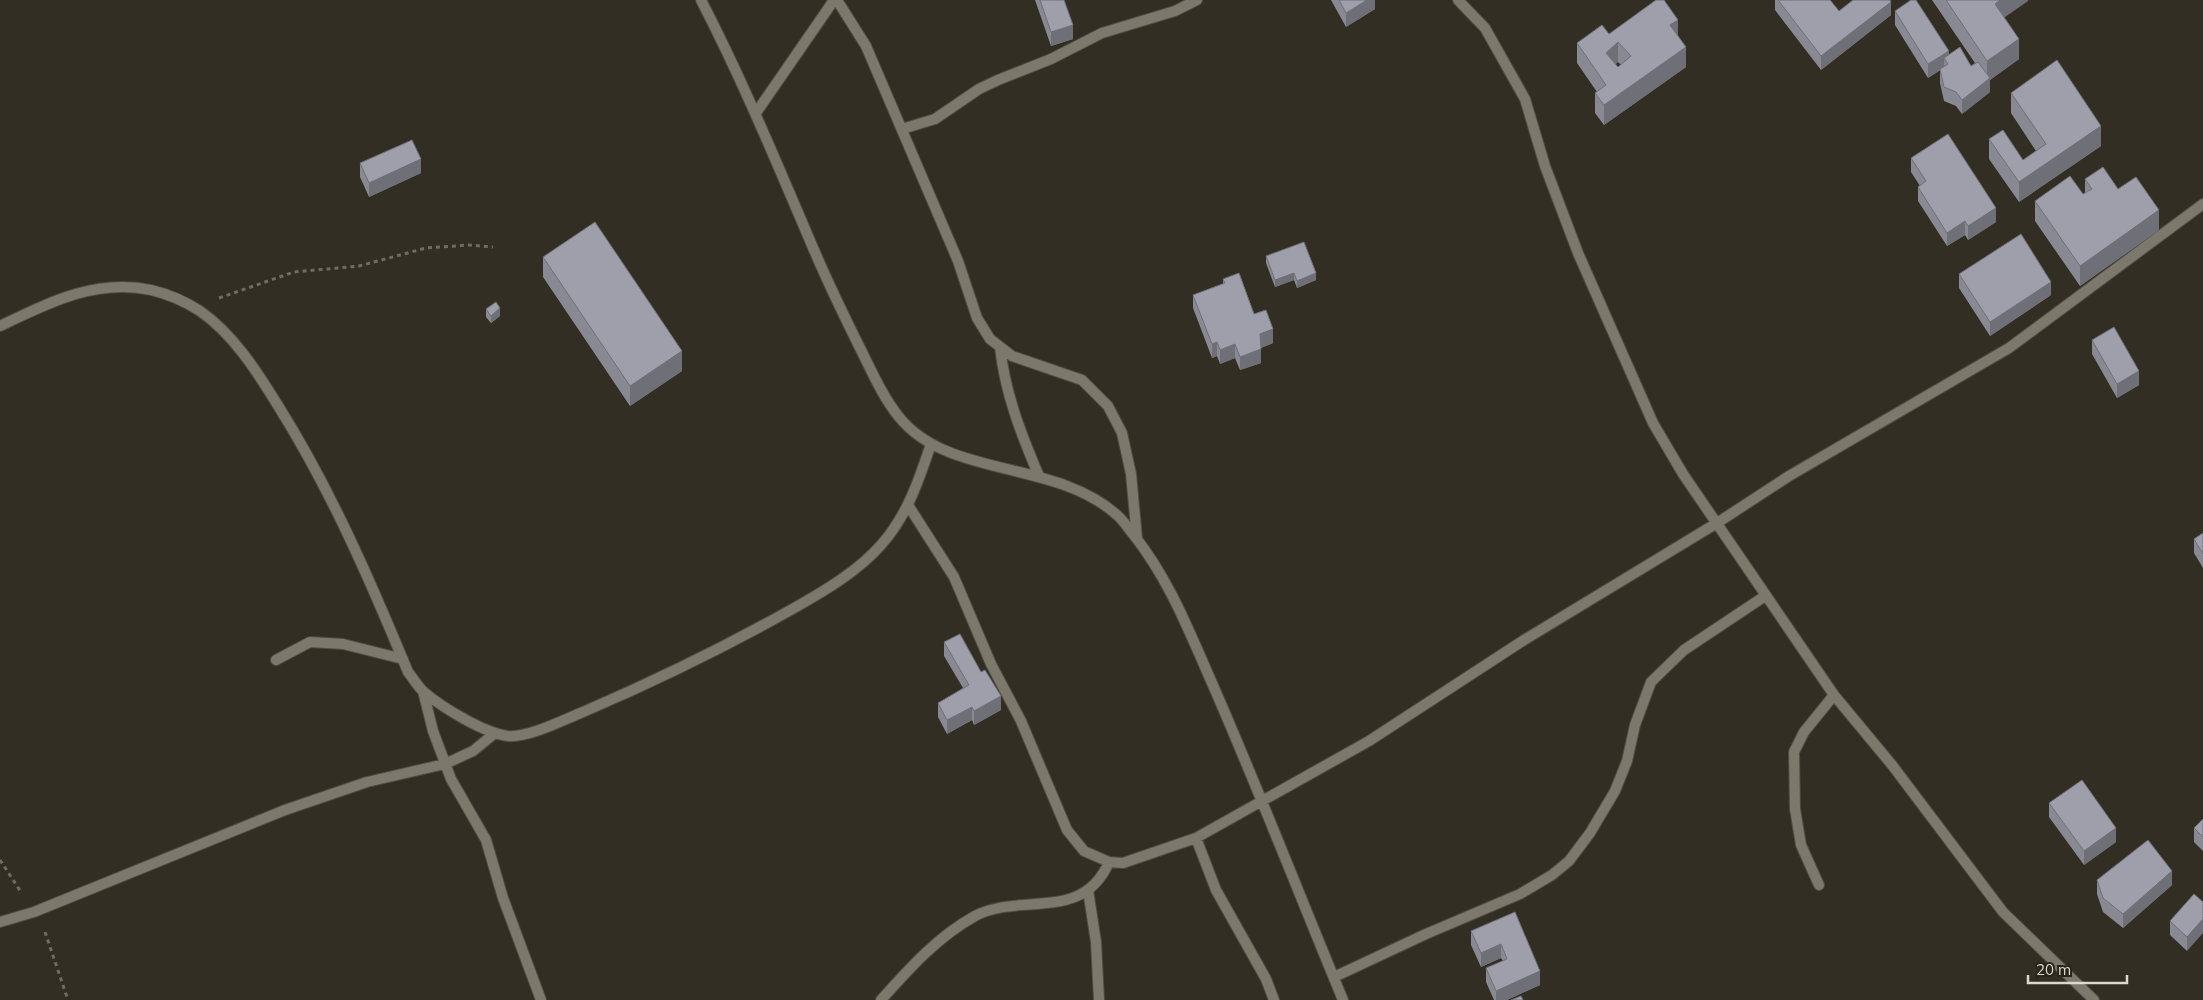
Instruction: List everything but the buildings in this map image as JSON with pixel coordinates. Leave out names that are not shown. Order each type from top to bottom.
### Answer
[{"type":"street","points":[[701,0],[756,114],[832,293],[878,384],[898,416],[912,431],[931,444],[964,457],[1060,482],[1092,498],[1118,515],[1153,560],[1178,605],[1264,802],[1343,1000]]},
{"type":"street","points":[[756,114],[836,0],[866,46],[958,261],[977,318],[990,339],[1012,356],[1082,380],[1108,406],[1122,433],[1131,474],[1137,539]]},
{"type":"street","points":[[902,129],[935,119],[998,80],[1051,59],[1102,33],[1175,11],[1197,0]]},
{"type":"street","points":[[1458,0],[1486,28],[1525,99],[1545,166],[1578,253],[1653,423],[1683,474],[1834,695],[1892,765],[2003,912],[2094,1000]]},
{"type":"street","points":[[908,505],[954,577],[991,664],[1021,721],[1067,830],[1084,851],[1109,862],[1123,863],[1196,838],[1264,802],[1369,742],[1524,640],[1717,523],[1789,476],[2009,348],[2203,204]]},
{"type":"street","points":[[0,326],[58,298],[101,289],[149,290],[177,299],[196,309],[234,343],[247,359],[301,441],[345,528],[408,672],[423,692],[451,779],[486,840],[503,898],[541,1000]]},
{"type":"street","points":[[1000,347],[1009,400],[1039,476]]},
{"type":"street","points":[[423,692],[478,725],[496,733],[515,736],[554,724],[636,689],[796,607],[864,562],[881,544],[908,505],[931,444]]},
{"type":"street","points":[[1334,977],[1426,934],[1520,894],[1552,875],[1569,861],[1590,833],[1614,792],[1627,761],[1635,725],[1651,682],[1684,650],[1765,596]]},
{"type":"street","points":[[276,660],[310,642],[343,644],[403,659]]},
{"type":"street","points":[[1819,885],[1801,845],[1795,810],[1794,752],[1804,732],[1834,695]]},
{"type":"street","points":[[0,922],[34,912],[285,810],[367,782],[445,764],[473,751],[496,733]]},
{"type":"street","points":[[1196,838],[1216,890],[1266,979],[1274,1000]]},
{"type":"street","points":[[881,1000],[915,961],[944,937],[976,916],[1002,908],[1060,903],[1073,899],[1101,879],[1109,862]]},
{"type":"street","points":[[1088,890],[1096,942],[1099,1000]]},
{"type":"path","points":[[196,309],[254,284],[294,272],[359,266],[426,248],[469,245],[493,247]]},
{"type":"path","points":[[0,860],[34,912],[56,960],[68,1000]]}]
